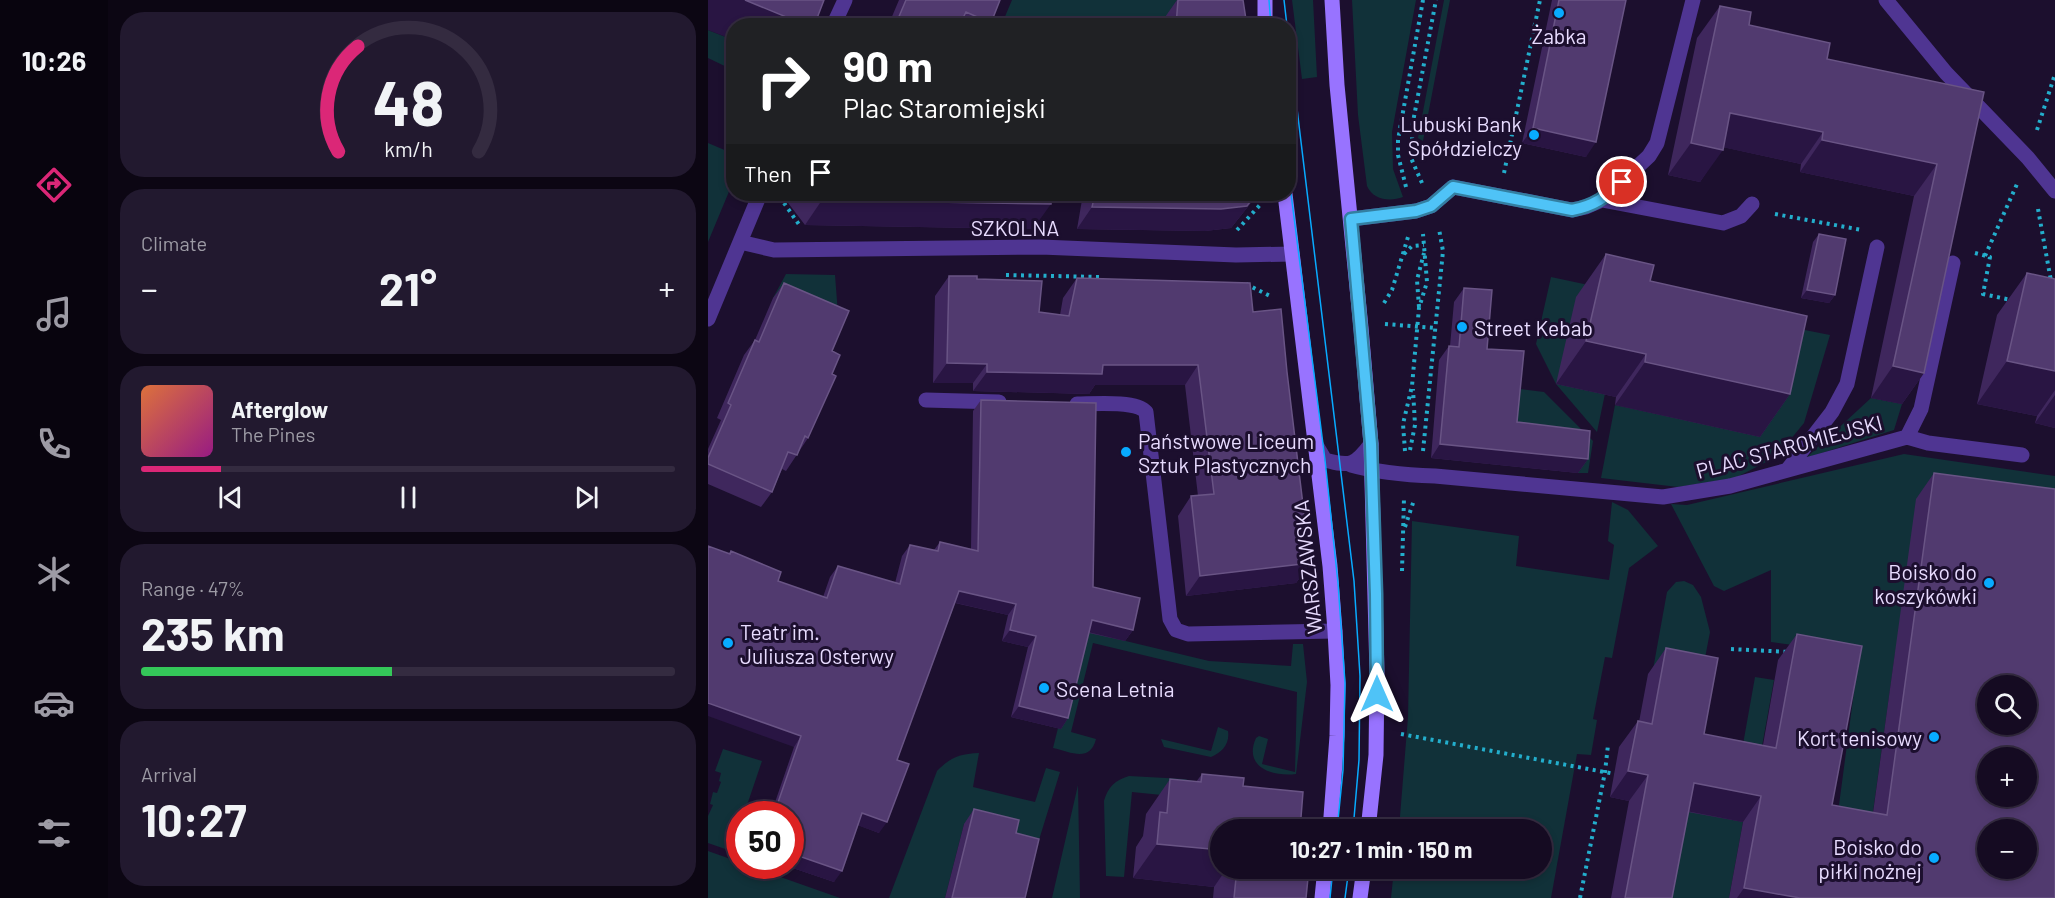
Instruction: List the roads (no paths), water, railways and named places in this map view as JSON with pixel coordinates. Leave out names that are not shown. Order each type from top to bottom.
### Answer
[{"type":"main road","points":[[1264,18],[1265,0]]},
{"type":"main road","points":[[1332,0],[1337,86],[1371,444],[1377,697],[1376,755],[1369,819]]},
{"type":"main road","name":"WARSZAWSKA","points":[[1286,201],[1335,630],[1338,716],[1331,819]]},
{"type":"main road","points":[[1322,898],[1324,879]]},
{"type":"main road","points":[[1360,898],[1363,879]]},
{"type":"street","points":[[837,18],[845,0]]},
{"type":"street","points":[[1257,0],[1261,18]]},
{"type":"street","points":[[1351,219],[1424,208],[1453,187],[1572,210],[1602,200],[1650,156],[1657,143],[1693,0]]},
{"type":"street","points":[[1886,0],[1946,73],[2028,158],[2055,191]]},
{"type":"street","points":[[1602,200],[1723,223],[1741,216],[1750,206]]},
{"type":"street","points":[[708,319],[757,201]]},
{"type":"street","name":"SZKOLNA","points":[[740,242],[774,250],[1041,247],[1236,255],[1292,254]]},
{"type":"street","points":[[1788,469],[1832,412],[1847,384],[1877,247]]},
{"type":"street","points":[[1906,437],[1921,410],[1953,263]]},
{"type":"street","points":[[926,400],[1018,402]]},
{"type":"street","points":[[1064,404],[1133,405],[1143,408],[1146,412],[1170,619],[1176,630],[1188,634],[1335,630]]},
{"type":"street","name":"PLAC STAROMIEJSKI","points":[[1315,443],[1325,460],[1371,471],[1664,497],[1730,486],[1906,437],[1928,443],[2022,455]]},
{"type":"street","points":[[1352,465],[1371,444]]},
{"type":"tram line","points":[[1269,0],[1270,18]]},
{"type":"tram line","points":[[1284,0],[1286,18]]},
{"type":"tram line","points":[[1296,100],[1354,581],[1360,676],[1359,760],[1354,819]]},
{"type":"tram line","points":[[1292,201],[1325,460],[1338,583],[1345,683],[1343,770],[1338,819]]},
{"type":"tram line","points":[[1330,898],[1332,879]]},
{"type":"tram line","points":[[1345,898],[1348,879]]},
{"type":"place","name":"Żabka","points":[[1559,13]]},
{"type":"place","name":"Lubuski Bank Spółdzielczy","points":[[1534,135]]},
{"type":"place","name":"Street Kebab","points":[[1462,327]]},
{"type":"place","name":"Państwowe Liceum Sztuk Plastycznych","points":[[1126,452]]},
{"type":"place","name":"Boisko do koszykówki","points":[[1989,583]]},
{"type":"place","name":"Teatr im. Juliusza Osterwy","points":[[728,643]]},
{"type":"place","name":"Scena Letnia","points":[[1044,688]]},
{"type":"place","name":"Kort tenisowy","points":[[1934,737]]},
{"type":"place","name":"Boisko do piłki nożnej","points":[[1934,858]]}]
